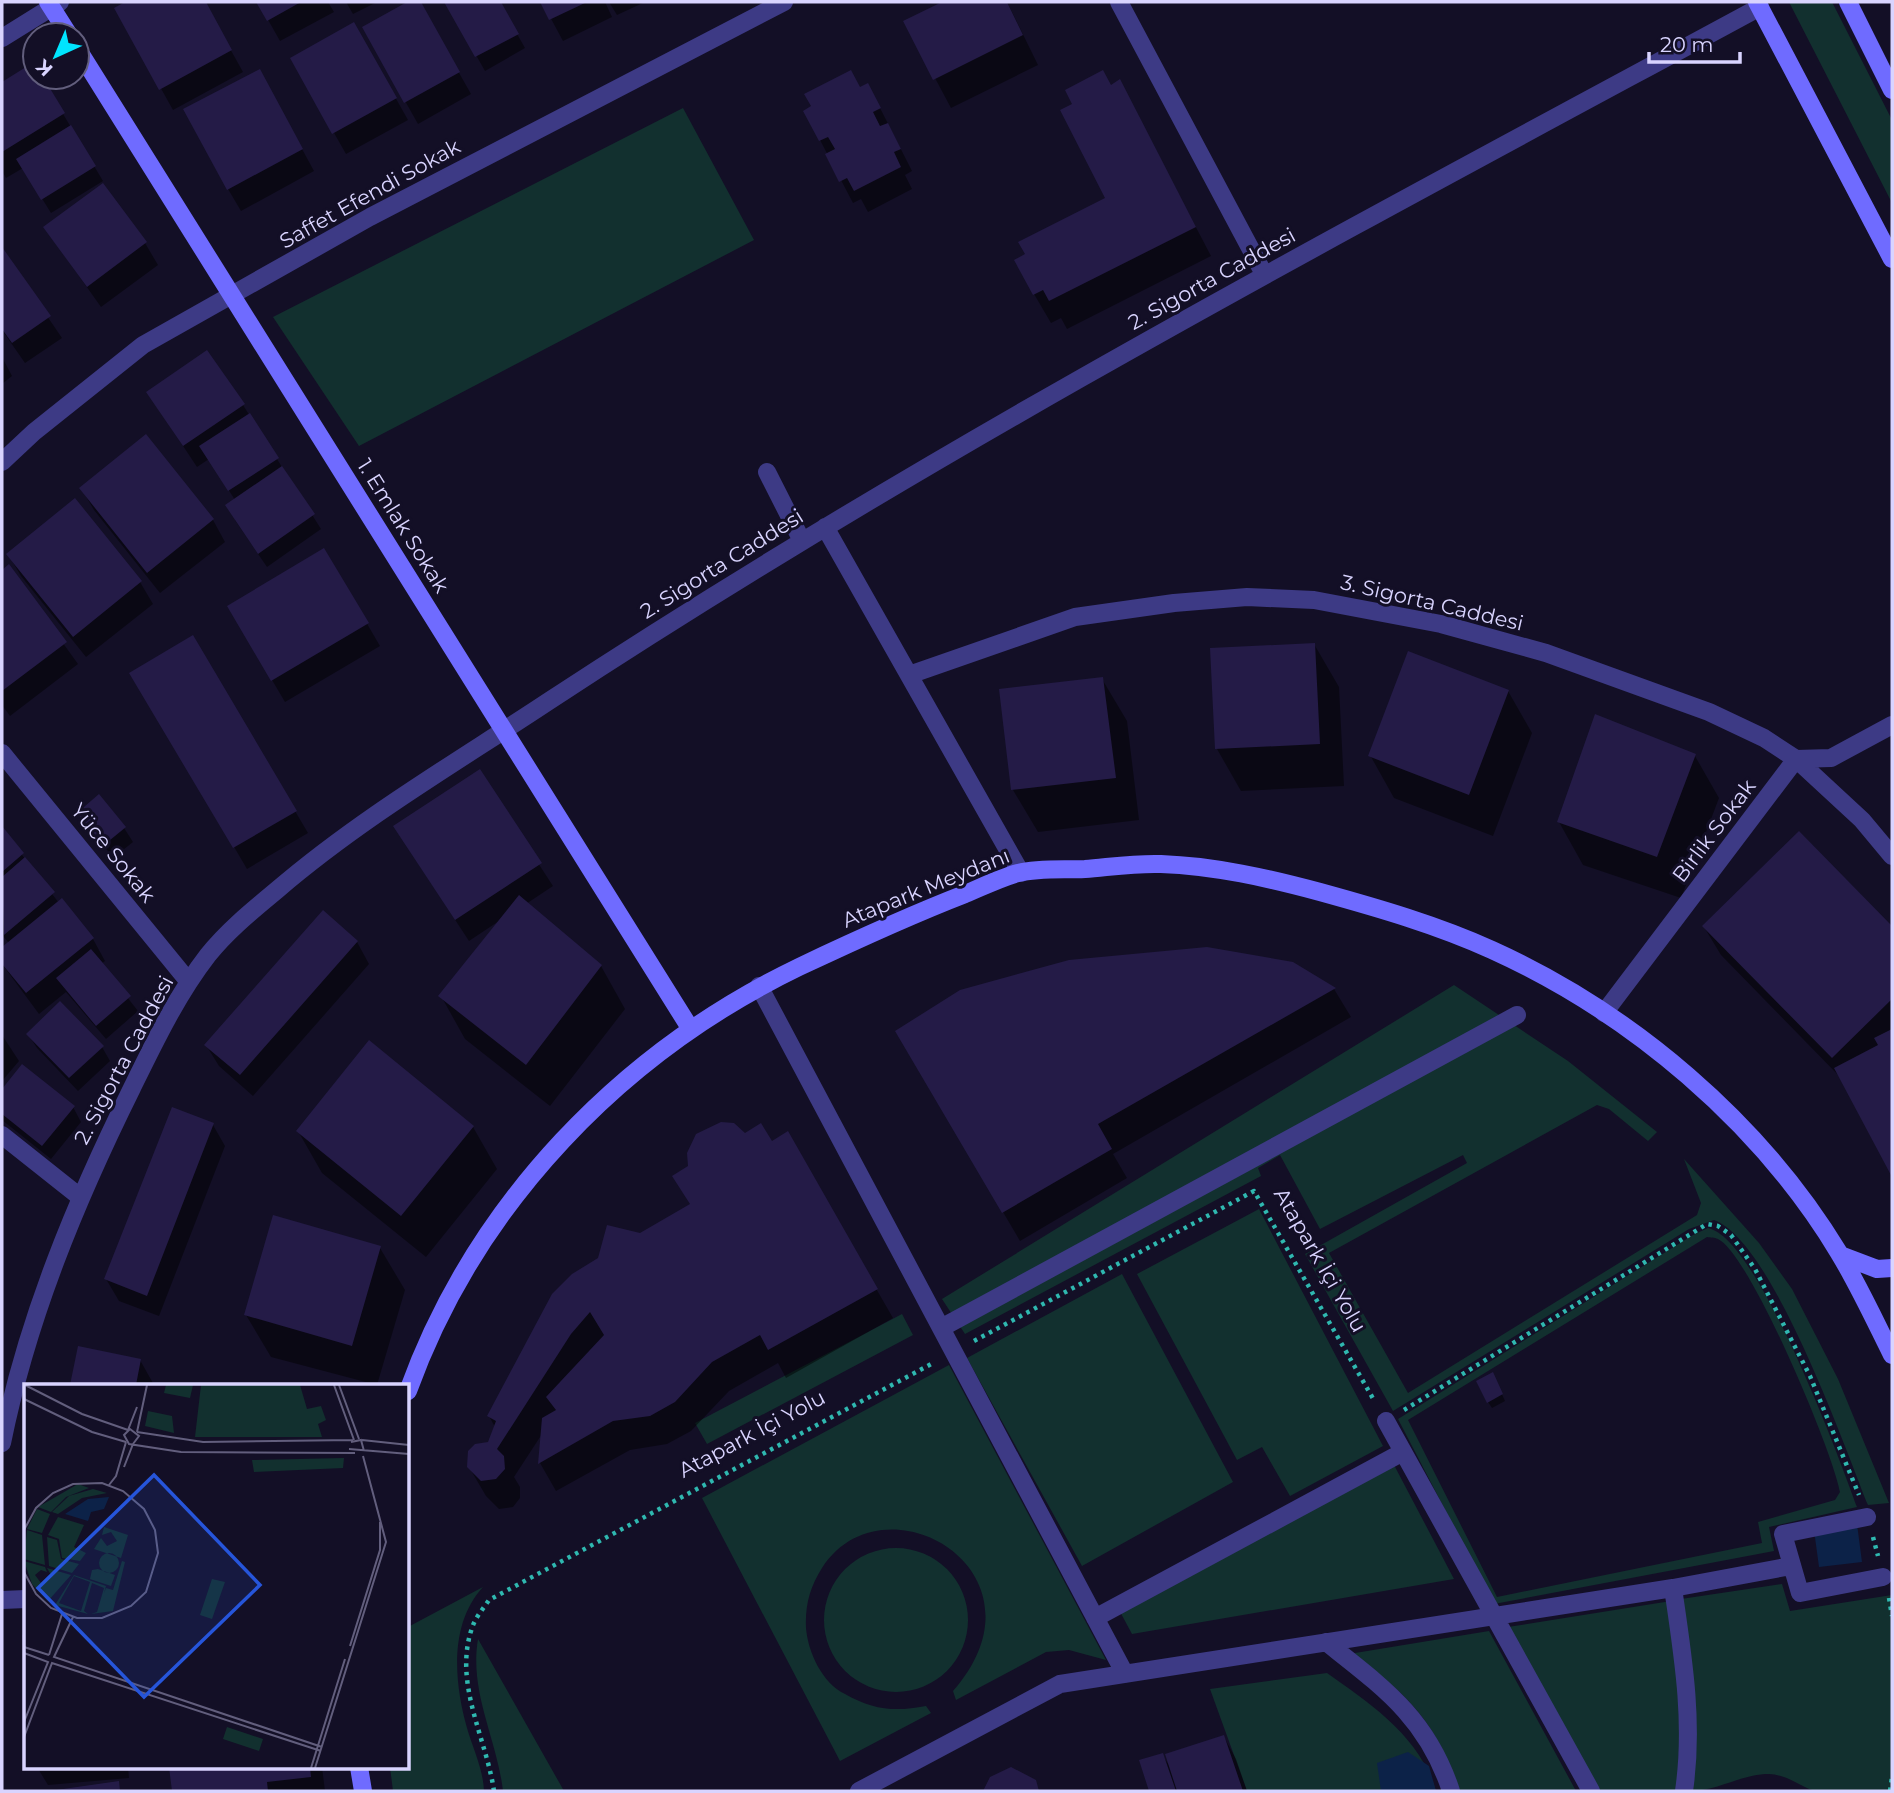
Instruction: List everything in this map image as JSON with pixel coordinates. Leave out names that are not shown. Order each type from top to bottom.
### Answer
[{"type":"main road","points":[[1849,2],[1892,89]]},
{"type":"main road","points":[[53,3],[62,21]]},
{"type":"main road","points":[[1759,4],[1892,259]]},
{"type":"main road","name":"1. Emlak Sokak","points":[[91,70],[690,1028]]},
{"type":"main road","name":"Atapark Meydanı","points":[[410,1386],[437,1324],[462,1277],[521,1189],[593,1107],[634,1070],[690,1028],[759,986],[901,918],[1021,873],[1161,864],[1259,875],[1438,928],[1550,979],[1604,1013],[1662,1055],[1716,1103],[1768,1157],[1840,1255],[1892,1355]]},
{"type":"main road","points":[[1840,1255],[1877,1269],[1892,1268]]},
{"type":"main road","points":[[359,1769],[363,1791]]},
{"type":"street","name":"Saffet Efendi Sokak","points":[[2,463],[34,432],[144,345],[370,217],[784,2]]},
{"type":"street","points":[[1119,2],[1265,274]]},
{"type":"street","points":[[2,38],[53,3]]},
{"type":"street","name":"2. Sigorta Caddesi","points":[[2,1443],[34,1319],[80,1197],[155,1042],[209,954],[242,919],[315,857],[671,621],[825,527],[1265,274],[1759,4]]},
{"type":"street","points":[[767,472],[802,541]]},
{"type":"street","points":[[825,527],[1021,873]]},
{"type":"street","name":"3. Sigorta Caddesi","points":[[909,675],[1075,617],[1247,597],[1314,600],[1441,624],[1546,653],[1709,712],[1764,738],[1796,759],[1861,820],[1892,856]]},
{"type":"street","points":[[1796,759],[1831,758],[1892,725]]},
{"type":"street","name":"Yüce Sokak","points":[[2,753],[190,982]]},
{"type":"street","name":"Birlik Sokak","points":[[1604,1013],[1796,759]]},
{"type":"street","points":[[759,986],[1125,1674]]},
{"type":"street","points":[[941,1328],[1517,1015]]},
{"type":"street","points":[[2,1135],[80,1197]]},
{"type":"street","points":[[1386,1421],[1591,1791]]},
{"type":"street","points":[[1095,1618],[1403,1452]]},
{"type":"street","points":[[1867,1517],[1783,1534],[1791,1566],[1800,1593],[1883,1577]]},
{"type":"street","points":[[859,1791],[889,1785],[1060,1684],[1673,1588],[1791,1566]]},
{"type":"street","points":[[1673,1588],[1687,1688],[1689,1750],[1684,1791]]},
{"type":"street","points":[[2,1600],[24,1599]]},
{"type":"street","points":[[1326,1642],[1407,1709],[1439,1757],[1451,1791]]},
{"type":"path","name":"Atapark İçi Yolu","points":[[494,1791],[466,1674],[467,1649],[473,1625],[489,1600],[1254,1191],[1386,1421]]},
{"type":"path","points":[[1386,1421],[1707,1224],[1718,1226],[1731,1235],[1755,1269],[1810,1376],[1867,1517],[1892,1616]]},
{"type":"path","points":[[1890,1791],[1892,1777]]},
{"type":"green space","points":[[1789,2],[1832,2],[1892,120],[1892,203]]},
{"type":"green space","points":[[683,108],[754,240],[359,446],[273,317]]},
{"type":"green space","points":[[1454,985],[1568,1061],[1657,1132],[1648,1141],[1609,1109],[1597,1105],[1329,1253],[1408,1393],[1697,1215],[1701,1203],[1684,1159],[1759,1243],[1792,1289],[1838,1379],[1889,1503],[1868,1505],[1824,1394],[1782,1304],[1759,1265],[1736,1236],[1714,1220],[1689,1229],[1393,1411],[1305,1254],[1467,1163],[1463,1155],[1320,1229],[1280,1155],[1258,1168],[1261,1176],[965,1334],[942,1299]]},
{"type":"green space","points":[[1259,1209],[1383,1446],[1290,1496],[1262,1447],[1237,1460],[1137,1274]]},
{"type":"green space","points":[[1708,1228],[1728,1241],[1750,1269],[1794,1352],[1857,1507],[1769,1527],[1774,1551],[1494,1604],[1398,1419]],"holes":[[[1707,1237],[1718,1239],[1732,1253],[1750,1279],[1769,1315],[1807,1398],[1840,1492],[1835,1500],[1758,1522],[1762,1543],[1497,1597],[1408,1420]]]},
{"type":"green space","points":[[1122,1274],[1233,1482],[1082,1566],[967,1358]]},
{"type":"green space","points":[[902,1314],[913,1335],[707,1444],[695,1423]]},
{"type":"green space","points":[[949,1365],[1106,1660],[1069,1650],[1046,1652],[956,1700],[953,1691],[980,1648],[985,1608],[974,1574],[950,1549],[918,1533],[883,1530],[850,1541],[822,1568],[811,1589],[806,1628],[813,1657],[829,1682],[855,1699],[884,1708],[926,1706],[931,1713],[840,1761],[702,1498]]},
{"type":"green space","points":[[1394,1465],[1454,1579],[1132,1634],[1118,1608]]},
{"type":"green space","points":[[896,1548],[924,1553],[947,1569],[963,1592],[968,1620],[963,1648],[947,1671],[924,1687],[896,1692],[868,1687],[845,1671],[829,1648],[824,1620],[829,1592],[845,1569],[868,1553]]},
{"type":"green space","points":[[1782,1584],[1790,1611],[1892,1595],[1892,1791],[1815,1791],[1782,1776],[1769,1774],[1690,1791],[1681,1599]]},
{"type":"green space","points":[[483,1587],[464,1618],[457,1654],[457,1673],[467,1728],[480,1766],[484,1791],[393,1791],[390,1769],[410,1769],[410,1626]]},
{"type":"green space","points":[[1671,1601],[1681,1677],[1678,1791],[1600,1791],[1508,1627]]},
{"type":"green space","points":[[1489,1631],[1576,1791],[1460,1791],[1441,1747],[1418,1712],[1388,1682],[1349,1654]]},
{"type":"green space","points":[[478,1639],[564,1791],[503,1791],[480,1697],[476,1659]]},
{"type":"green space","points":[[1327,1673],[1377,1710],[1406,1738],[1429,1772],[1436,1791],[1247,1791],[1210,1689]]},
{"type":"water","points":[[1857,1524],[1862,1562],[1819,1567],[1814,1530]]},
{"type":"water","points":[[1408,1752],[1429,1766],[1436,1791],[1381,1791],[1377,1763]]},
{"type":"building","points":[[125,2],[206,2],[232,50],[159,90],[114,8]]},
{"type":"building","points":[[256,2],[301,2],[267,21]]},
{"type":"building","points":[[407,2],[421,2],[460,72],[404,103],[362,27]]},
{"type":"building","points":[[444,2],[501,2],[519,34],[475,57]]},
{"type":"building","points":[[540,2],[587,2],[549,20]]},
{"type":"building","points":[[942,2],[1007,2],[1023,35],[933,80],[903,21]]},
{"type":"building","points":[[354,22],[397,98],[332,134],[290,58]]},
{"type":"building","points":[[260,69],[303,149],[227,190],[183,109]]},
{"type":"building","points":[[21,70],[21,91],[52,91],[65,113],[2,152],[2,82]]},
{"type":"building","points":[[851,70],[860,87],[868,83],[881,108],[873,112],[880,126],[888,123],[901,149],[894,152],[901,167],[854,191],[847,178],[839,182],[825,154],[835,149],[828,137],[819,141],[803,111],[811,106],[804,94]]},
{"type":"building","points":[[1103,70],[1111,85],[1120,79],[1196,227],[1049,301],[1043,290],[1033,295],[1014,260],[1025,254],[1018,242],[1105,198],[1060,110],[1072,104],[1065,90]]},
{"type":"building","points":[[71,125],[96,166],[41,200],[16,159]]},
{"type":"building","points":[[103,183],[147,242],[87,287],[43,227]]},
{"type":"building","points":[[2,247],[51,316],[12,343],[2,329]]},
{"type":"building","points":[[207,350],[245,404],[183,446],[146,392]]},
{"type":"building","points":[[250,413],[279,458],[228,491],[199,446]]},
{"type":"building","points":[[146,434],[214,519],[147,573],[79,488]]},
{"type":"building","points":[[282,466],[315,514],[258,554],[225,505]]},
{"type":"building","points":[[75,498],[142,581],[73,637],[6,554]]},
{"type":"building","points":[[324,548],[369,623],[271,681],[227,606]]},
{"type":"building","points":[[9,564],[67,642],[2,691],[2,570]]},
{"type":"building","points":[[193,635],[297,811],[233,848],[129,673]]},
{"type":"building","points":[[1315,643],[1320,744],[1215,749],[1210,648]]},
{"type":"building","points":[[1408,651],[1509,690],[1469,795],[1368,756]]},
{"type":"building","points":[[1103,677],[1116,778],[1011,790],[999,689]]},
{"type":"building","points":[[1595,714],[1696,754],[1657,857],[1557,822]]},
{"type":"building","points":[[480,769],[542,863],[455,920],[393,826]]},
{"type":"building","points":[[99,794],[126,827],[104,845],[77,813]]},
{"type":"building","points":[[2,826],[24,853],[2,872]]},
{"type":"building","points":[[1799,831],[1892,926],[1892,999],[1832,1058],[1702,926]]},
{"type":"building","points":[[25,857],[55,892],[4,935],[2,877]]},
{"type":"building","points":[[519,895],[602,965],[526,1065],[438,996]]},
{"type":"building","points":[[62,898],[94,938],[26,993],[2,964],[2,947]]},
{"type":"building","points":[[323,910],[358,941],[240,1075],[204,1045]]},
{"type":"building","points":[[1207,947],[1293,962],[1336,988],[1098,1124],[1112,1149],[1002,1213],[895,1031],[960,990],[1069,960]]},
{"type":"building","points":[[91,949],[131,996],[96,1026],[56,978]]},
{"type":"building","points":[[60,1001],[104,1046],[69,1078],[26,1034]]},
{"type":"building","points":[[1892,1029],[1892,1177],[1834,1068],[1878,1045],[1874,1038]]},
{"type":"building","points":[[369,1040],[474,1126],[401,1216],[296,1131]]},
{"type":"building","points":[[22,1064],[75,1106],[42,1146],[2,1114],[2,1089]]},
{"type":"building","points":[[172,1107],[214,1123],[147,1296],[104,1279]]},
{"type":"building","points":[[721,1122],[734,1123],[745,1133],[761,1123],[772,1141],[788,1131],[878,1289],[768,1350],[760,1335],[712,1362],[675,1402],[650,1416],[613,1421],[538,1464],[542,1418],[556,1410],[546,1397],[604,1335],[590,1312],[571,1334],[497,1449],[504,1456],[505,1469],[496,1479],[481,1481],[467,1467],[468,1451],[475,1444],[488,1442],[496,1421],[487,1416],[552,1294],[572,1274],[598,1258],[607,1225],[640,1233],[690,1204],[672,1176],[688,1166],[687,1153],[696,1134]]},
{"type":"building","points":[[273,1215],[381,1246],[352,1346],[244,1315]]},
{"type":"building","points":[[78,1346],[141,1359],[136,1384],[70,1384]]},
{"type":"building","points":[[1493,1372],[1503,1394],[1487,1403],[1476,1381]]},
{"type":"building","points":[[1224,1735],[1243,1791],[1177,1791],[1165,1754]]},
{"type":"building","points":[[1163,1753],[1176,1791],[1149,1791],[1139,1760]]},
{"type":"building","points":[[1011,1767],[1036,1780],[1039,1791],[983,1791],[990,1777]]},
{"type":"building","points":[[169,1769],[310,1769],[311,1777],[267,1782],[268,1791],[172,1791]]},
{"type":"building","points":[[119,1781],[120,1791],[56,1791],[56,1790]]}]
